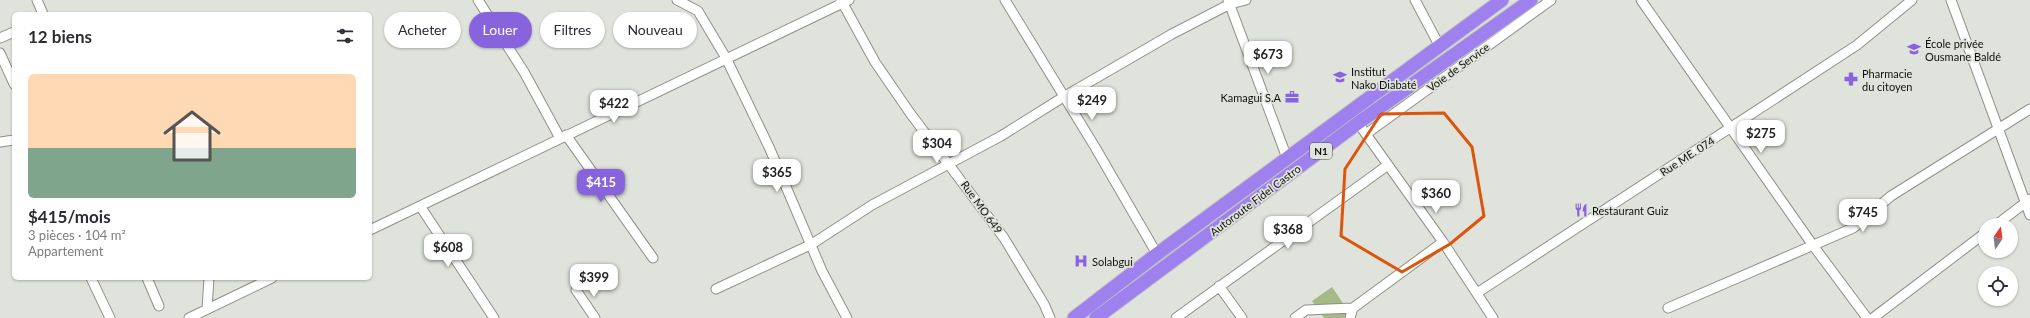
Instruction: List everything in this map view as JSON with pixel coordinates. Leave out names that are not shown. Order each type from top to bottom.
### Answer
[{"type":"highway","name":"Autoroute Fidel Castro","points":[[1074,318],[1157,254],[1502,0]]},
{"type":"highway","name":"Autoroute Fidel Castro","points":[[1096,318],[1420,87],[1531,0]]},
{"type":"street","points":[[37,0],[42,12]]},
{"type":"street","points":[[478,0],[563,136],[653,258]]},
{"type":"street","points":[[677,0],[698,11],[726,58],[769,147],[812,244],[822,271],[847,318]]},
{"type":"street","points":[[1005,0],[1065,96],[1157,254]]},
{"type":"street","points":[[716,289],[812,244],[872,205],[1001,136],[1065,96],[1172,34],[1229,2],[1246,0]]},
{"type":"street","points":[[1415,0],[1439,46]]},
{"type":"street","name":"Voie de Service","points":[[1420,87],[1551,0]]},
{"type":"street","points":[[1641,0],[1812,244],[1867,318]]},
{"type":"street","name":"Rue ME. 074","points":[[1477,293],[1857,45],[1912,0]]},
{"type":"street","points":[[1951,0],[1998,130],[2029,202],[2030,215]]},
{"type":"street","points":[[372,229],[844,1]]},
{"type":"street","name":"Rue MO.649","points":[[844,1],[875,62],[910,113],[950,163],[1004,238],[1050,318]]},
{"type":"street","points":[[1229,2],[1287,158]]},
{"type":"street","points":[[0,38],[12,33]]},
{"type":"street","points":[[0,53],[12,80]]},
{"type":"street","points":[[1668,308],[1812,244],[1853,228],[1890,196],[2030,109]]},
{"type":"street","points":[[1362,129],[1443,242],[1493,318]]},
{"type":"street","points":[[0,142],[12,140]]},
{"type":"street","points":[[1176,318],[1388,165]]},
{"type":"street","points":[[2006,218],[2029,202]]},
{"type":"street","points":[[420,206],[494,318]]},
{"type":"street","points":[[1873,318],[1978,238]]},
{"type":"street","points":[[1295,318],[1306,310],[1353,308],[1443,242]]},
{"type":"street","points":[[92,280],[110,318]]},
{"type":"street","points":[[148,280],[159,306]]},
{"type":"street","points":[[208,309],[209,280]]},
{"type":"street","points":[[189,318],[268,280]]},
{"type":"street","points":[[1219,286],[1242,318]]},
{"type":"street","points":[[576,290],[595,318]]},
{"type":"street","points":[[1350,318],[1353,308]]},
{"type":"highlighted area","points":[[1444,113],[1472,147],[1484,216],[1450,244],[1402,272],[1341,236],[1345,169],[1381,114]]},
{"type":"green space","points":[[1332,287],[1353,318],[1324,318],[1312,301]]},
{"type":"place","name":"École privée Ousmane Baldé","points":[[1914,49]]},
{"type":"place","name":"Institut Nako Diabaté","points":[[1340,77]]},
{"type":"place","name":"Pharmacie du citoyen","points":[[1851,79]]},
{"type":"place","name":"Kamagui S.A","points":[[1292,97]]},
{"type":"place","name":"Restaurant Guiz","points":[[1581,210]]},
{"type":"place","name":"Solabgui","points":[[1081,261]]}]
